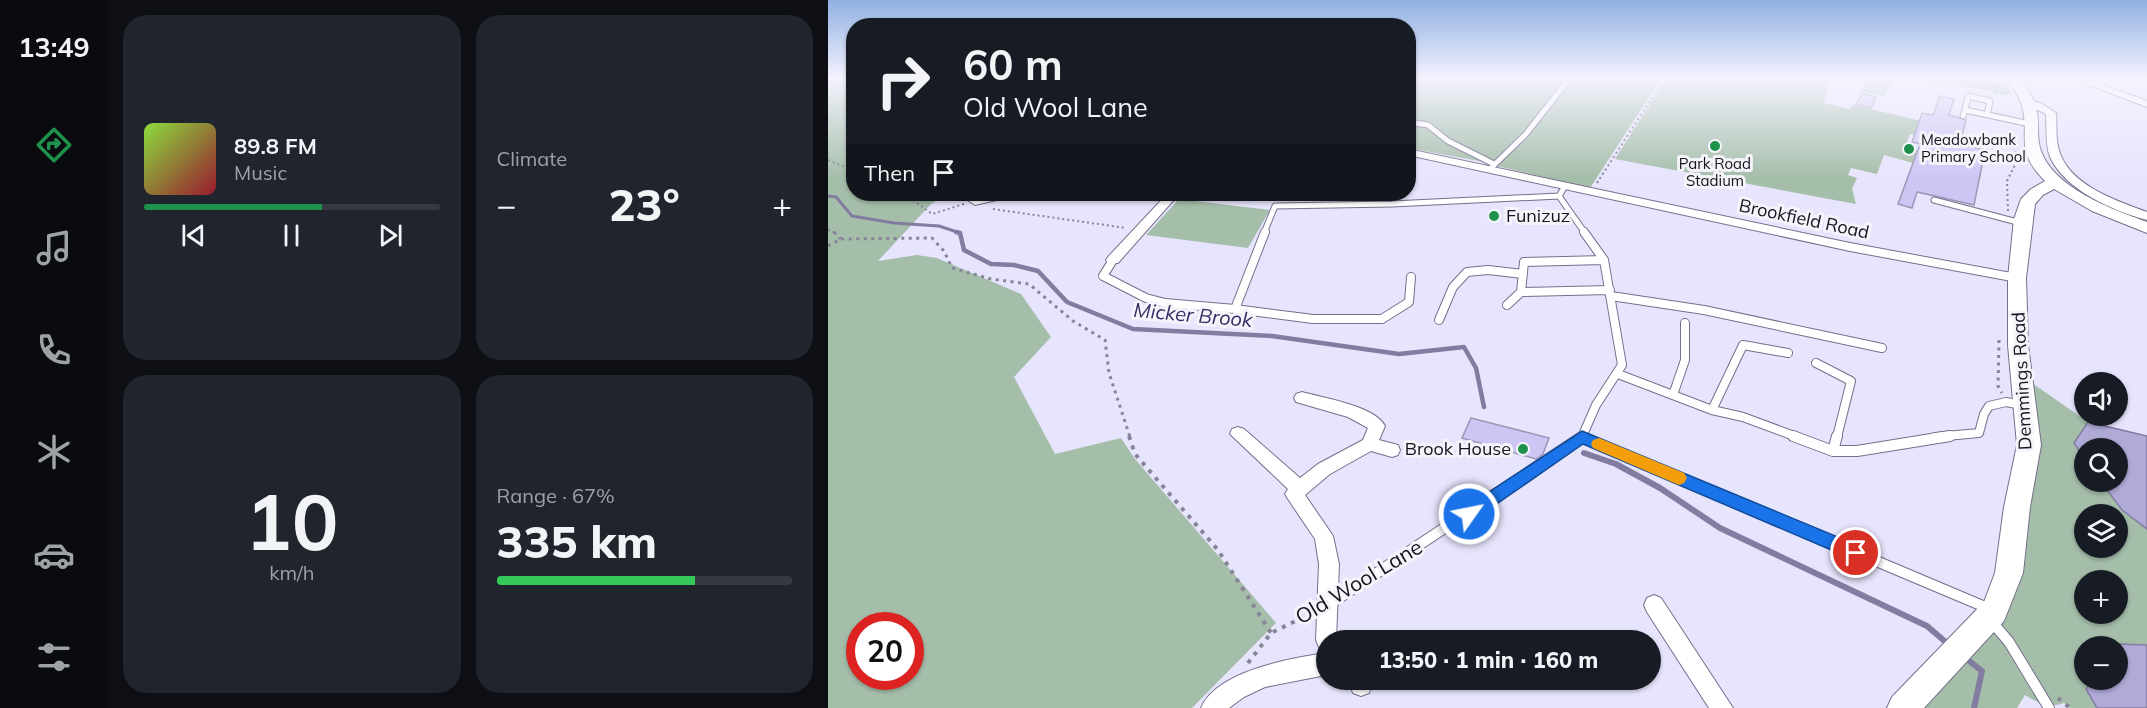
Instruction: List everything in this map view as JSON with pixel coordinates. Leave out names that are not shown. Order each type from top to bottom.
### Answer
[{"type":"street","points":[[2025,112],[2033,152],[2055,182],[2074,195],[2147,228]]},
{"type":"street","points":[[2050,112],[2055,155],[2062,167],[2078,182],[2096,193],[2147,216]]},
{"type":"street","name":"Brookfield Road","points":[[1416,154],[1492,166],[1562,191],[1591,192],[1850,247],[2017,278]]},
{"type":"street","name":"Demmings Road","points":[[1912,700],[1991,615],[2009,573],[2017,507],[2029,445],[2018,345],[2018,220],[2027,203],[2037,192],[2055,182]]},
{"type":"street","points":[[2018,220],[2048,199],[2074,195]]},
{"type":"street","points":[[971,204],[983,201]]},
{"type":"street","points":[[1113,260],[1167,201]]},
{"type":"street","points":[[1302,398],[1353,412],[1377,426],[1369,444],[1324,469],[1294,494],[1324,536],[1329,564],[1327,630]]},
{"type":"street","points":[[1238,434],[1300,489]]},
{"type":"street","points":[[1369,444],[1392,450]]},
{"type":"street","points":[[1654,605],[1722,708]]},
{"type":"street","points":[[1212,708],[1257,679],[1316,661]]},
{"type":"lane","points":[[1416,123],[1428,125],[1448,141],[1492,166],[1526,134],[1543,112]]},
{"type":"lane","points":[[1964,112],[1987,115],[2029,130]]},
{"type":"lane","points":[[1235,309],[1275,206],[1392,204],[1562,191],[1604,260],[1622,364],[1618,374],[1608,384],[1579,440],[1991,615],[2010,642],[2035,688],[2049,708]]},
{"type":"lane","points":[[1934,200],[2018,220]]},
{"type":"lane","points":[[1113,260],[1103,276],[1146,298],[1165,303],[1313,319],[1382,319],[1409,302],[1411,277]]},
{"type":"lane","points":[[1507,305],[1521,292],[1524,262],[1604,260]]},
{"type":"lane","points":[[1439,320],[1449,292],[1462,273],[1473,268],[1523,274]]},
{"type":"lane","points":[[1521,292],[1611,293],[1704,310],[1882,348]]},
{"type":"lane","points":[[1673,395],[1680,382],[1688,353],[1685,323]]},
{"type":"lane","points":[[1712,410],[1743,345],[1788,353]]},
{"type":"lane","points":[[1816,363],[1851,381],[1833,451]]},
{"type":"lane","points":[[1618,374],[1712,410],[1743,417],[1833,451],[1857,451],[1927,438],[1979,433],[1984,414],[1989,406],[2006,402],[2026,406]]},
{"type":"lane","name":"Old Wool Lane","points":[[1328,605],[1579,440]]},
{"type":"path","points":[[1591,192],[1643,112]]},
{"type":"path","points":[[2018,220],[2007,181],[2015,165],[2016,133],[2029,130]]},
{"type":"path","points":[[828,160],[846,168]]},
{"type":"path","points":[[914,201],[932,214],[971,204]]},
{"type":"path","points":[[986,208],[1140,230]]},
{"type":"path","points":[[828,231],[835,232],[842,239],[828,246]]},
{"type":"path","name":"Old Wool Lane","points":[[842,239],[932,238],[944,251],[952,268],[992,279],[1029,284],[1073,321],[1105,340],[1109,373],[1135,454],[1218,550],[1271,633],[1328,605]]},
{"type":"green space","points":[[828,112],[846,112],[846,201],[936,201],[878,261],[917,255],[937,258],[1021,294],[1051,337],[1014,377],[1055,454],[1121,438],[1135,459],[1276,623],[1192,708],[828,708]]},
{"type":"green space","points":[[1416,112],[1639,112],[1590,188],[1497,166],[1499,163],[1487,159],[1484,162],[1416,149]]},
{"type":"green space","name":"Park Road Stadium","points":[[1645,112],[1883,112],[1926,122],[1921,136],[1910,134],[1905,147],[1918,151],[1913,163],[1884,155],[1877,174],[1851,168],[1848,175],[1857,178],[1852,189],[1856,204],[1615,159]]},
{"type":"green space","points":[[1177,201],[1270,210],[1248,248],[1146,235]]},
{"type":"green space","points":[[2022,376],[2074,412],[2074,426],[2085,426],[2077,438],[2074,438],[2074,492],[2108,492],[2117,504],[2074,504],[2074,558],[2128,558],[2128,515],[2147,529],[2147,645],[2128,645],[2128,636],[2074,636],[2074,690],[2087,690],[2097,708],[2070,708],[2064,703],[2044,704],[2025,695],[2017,708],[1903,708],[2009,573]]},
{"type":"shaded area","points":[[2085,426],[2105,426],[2147,436],[2147,529],[2128,515],[2128,504],[2118,504],[2108,492],[2128,492],[2128,438],[2077,438]]},
{"type":"shaded area","points":[[2128,644],[2147,645],[2147,708],[2097,708],[2087,690],[2128,690]]},
{"type":"building","points":[[1934,112],[1950,112],[1949,115],[1966,120],[1960,144],[1985,150],[1974,205],[1917,192],[1912,208],[1898,204],[1920,144],[1912,142],[1922,113],[1933,115]]},
{"type":"building","name":"Brook House","points":[[1471,418],[1549,438],[1543,454],[1536,459],[1462,438]]},
{"type":"waterway","name":"Micker Brook","points":[[828,196],[836,197],[852,216],[894,223],[939,226],[960,233]]},
{"type":"waterway","name":"Micker Brook","points":[[956,232],[960,233]]},
{"type":"waterway","name":"Micker Brook","points":[[960,233],[964,250],[991,264],[1014,265],[1038,271],[1067,302],[1133,329],[1272,336],[1399,354],[1464,347],[1476,368],[1484,407]]},
{"type":"waterway","name":"Micker Brook","points":[[1584,453],[1616,464],[1660,488],[1720,528],[1927,626],[1948,644]]},
{"type":"waterway","name":"Micker Brook","points":[[1964,657],[1982,671],[1974,708]]},
{"type":"slow traffic","points":[[1599,444],[1679,478]]},
{"type":"place","name":"Park Road Stadium","points":[[1715,146]]},
{"type":"place","name":"Meadowbank Primary School","points":[[1909,149]]},
{"type":"place","name":"Funizuz","points":[[1494,216]]},
{"type":"place","name":"Brook House","points":[[1523,449]]},
{"type":"route","points":[[1469,514],[1582,437],[1856,553]]}]
